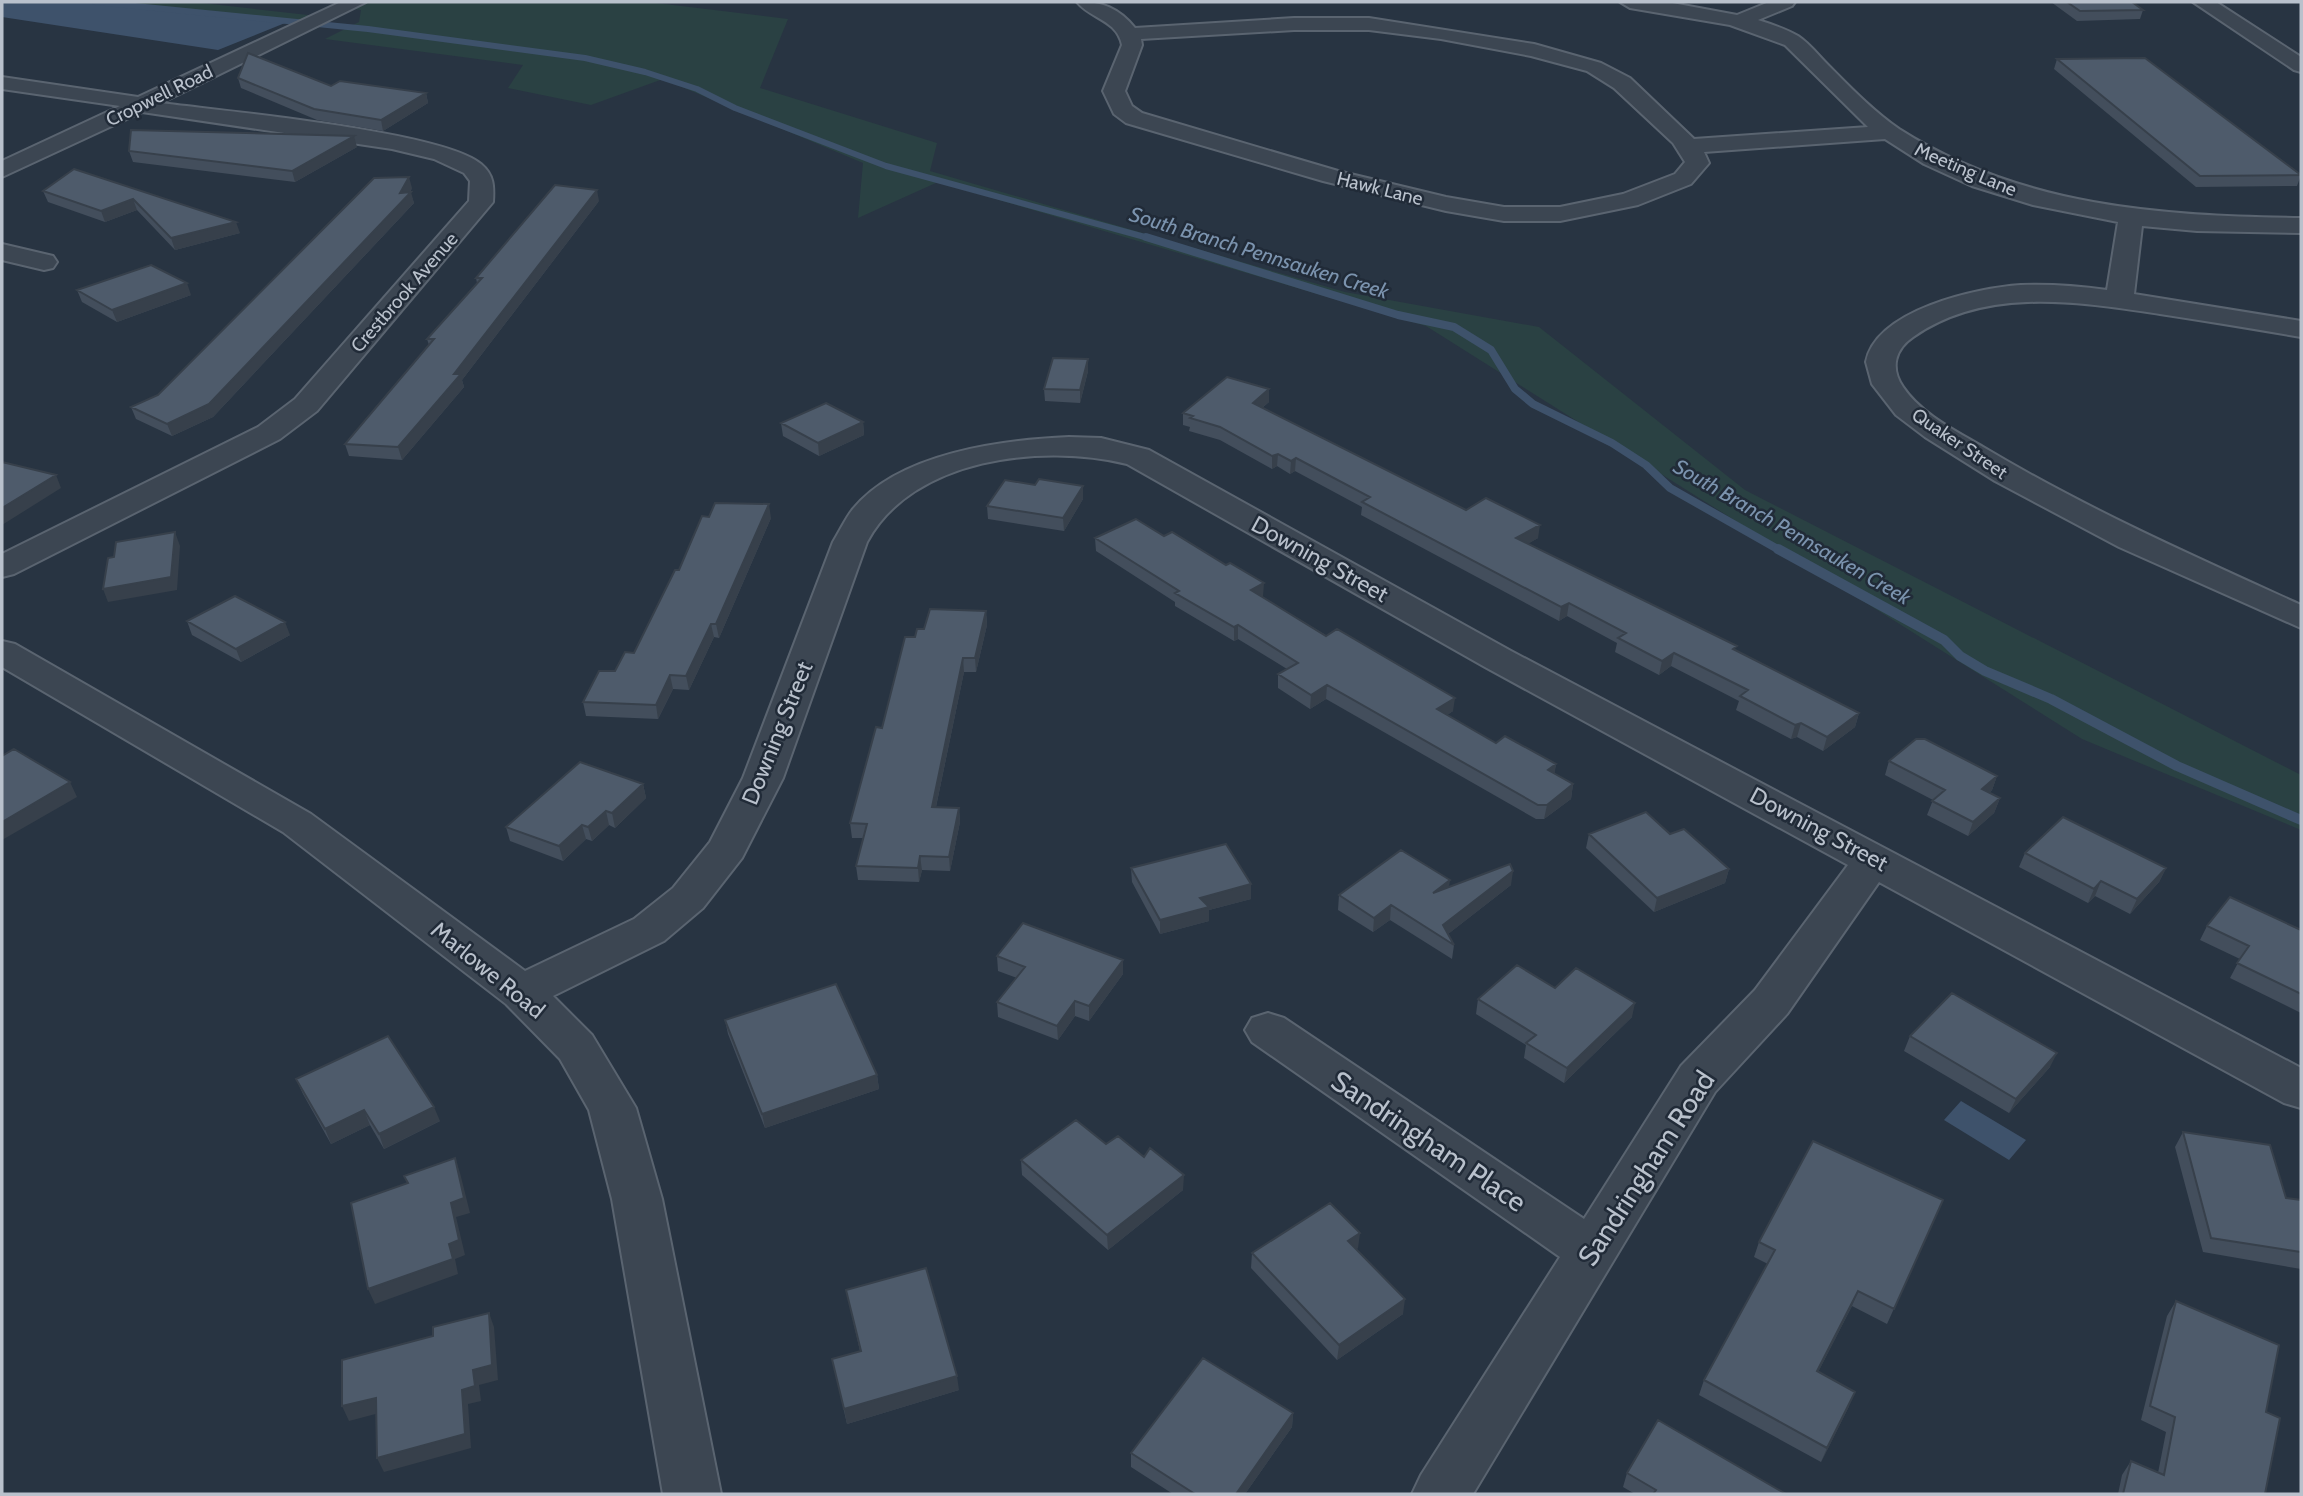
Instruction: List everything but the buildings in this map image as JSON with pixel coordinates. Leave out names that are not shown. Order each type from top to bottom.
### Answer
[{"type":"street","name":"Cropwell Road","points":[[2,170],[356,2]]},
{"type":"street","points":[[1087,2],[1120,23],[1130,34],[1294,24],[1369,24],[1441,33],[1523,48],[1576,61],[1610,75],[1644,102],[1688,146],[1889,132]]},
{"type":"street","name":"Meeting Lane","points":[[1630,2],[1739,21],[1792,41],[1889,132],[1932,158],[2014,192],[2056,203],[2132,215],[2226,225],[2301,225]]},
{"type":"street","points":[[1739,21],[1785,2]]},
{"type":"street","points":[[2203,2],[2301,66]]},
{"type":"street","points":[[2236,2],[2301,45]]},
{"type":"street","points":[[2252,33],[2283,33]]},
{"type":"street","name":"Hawk Lane","points":[[1130,34],[1132,46],[1114,91],[1122,109],[1134,118],[1305,170],[1455,206],[1533,216],[1584,211],[1629,200],[1667,187],[1693,171],[1697,163],[1688,146]]},
{"type":"street","points":[[2,83],[121,99],[139,104]]},
{"type":"street","name":"Crestbrook Avenue","points":[[2,567],[259,438],[306,405],[481,202],[482,181],[472,169],[442,154],[392,142],[158,109],[139,104]]},
{"type":"street","points":[[2120,300],[2122,265],[2132,215]]},
{"type":"street","points":[[2,252],[44,262]]},
{"type":"street","name":"Quaker Street","points":[[2301,329],[2120,300],[2045,291],[1989,295],[1966,302],[1903,330],[1888,343],[1880,358],[1881,376],[1893,394],[1914,414],[2010,476],[2096,522],[2301,618]]},
{"type":"street","name":"Downing Street","points":[[522,992],[649,930],[688,898],[727,848],[764,778],[850,542],[866,514],[892,492],[938,469],[989,454],[1050,445],[1099,447],[1138,457],[1498,659],[2301,1090]]},
{"type":"street","name":"Marlowe Road","points":[[11,670],[297,823],[522,992],[576,1046],[612,1108],[637,1199],[692,1494]]},
{"type":"street","name":"Sandringham Road","points":[[1441,1494],[1698,1079],[1771,1002],[1874,859]]},
{"type":"street","name":"Sandringham Place","points":[[1268,1030],[1591,1251]]},
{"type":"green space","points":[[95,2],[193,2],[308,15],[311,23]]},
{"type":"green space","points":[[357,2],[648,2],[788,19],[760,88],[937,143],[930,171],[1345,292],[1539,327],[1745,490],[2301,775],[2301,830],[2082,739],[1426,326],[938,182],[858,218],[863,163],[663,79],[591,105],[508,88],[523,65],[325,39],[359,22],[361,10],[341,7]]},
{"type":"water","points":[[2,2],[95,2],[290,21],[218,50],[2,17]]},
{"type":"water","points":[[1961,1101],[2026,1140],[2009,1160],[1944,1120]]},
{"type":"waterway","name":"South Branch Pennsauken Creek","points":[[95,2],[368,29],[585,58],[645,72],[697,89],[735,108],[886,166],[1152,239]]},
{"type":"waterway","name":"South Branch Pennsauken Creek","points":[[1146,237],[1398,315],[1454,327],[1491,350],[1515,389],[1533,404],[1612,443],[1646,465],[1670,488],[1781,551]]},
{"type":"waterway","name":"South Branch Pennsauken Creek","points":[[1778,549],[1944,640],[1960,656],[1985,671],[2051,699],[2177,766],[2301,820]]}]
